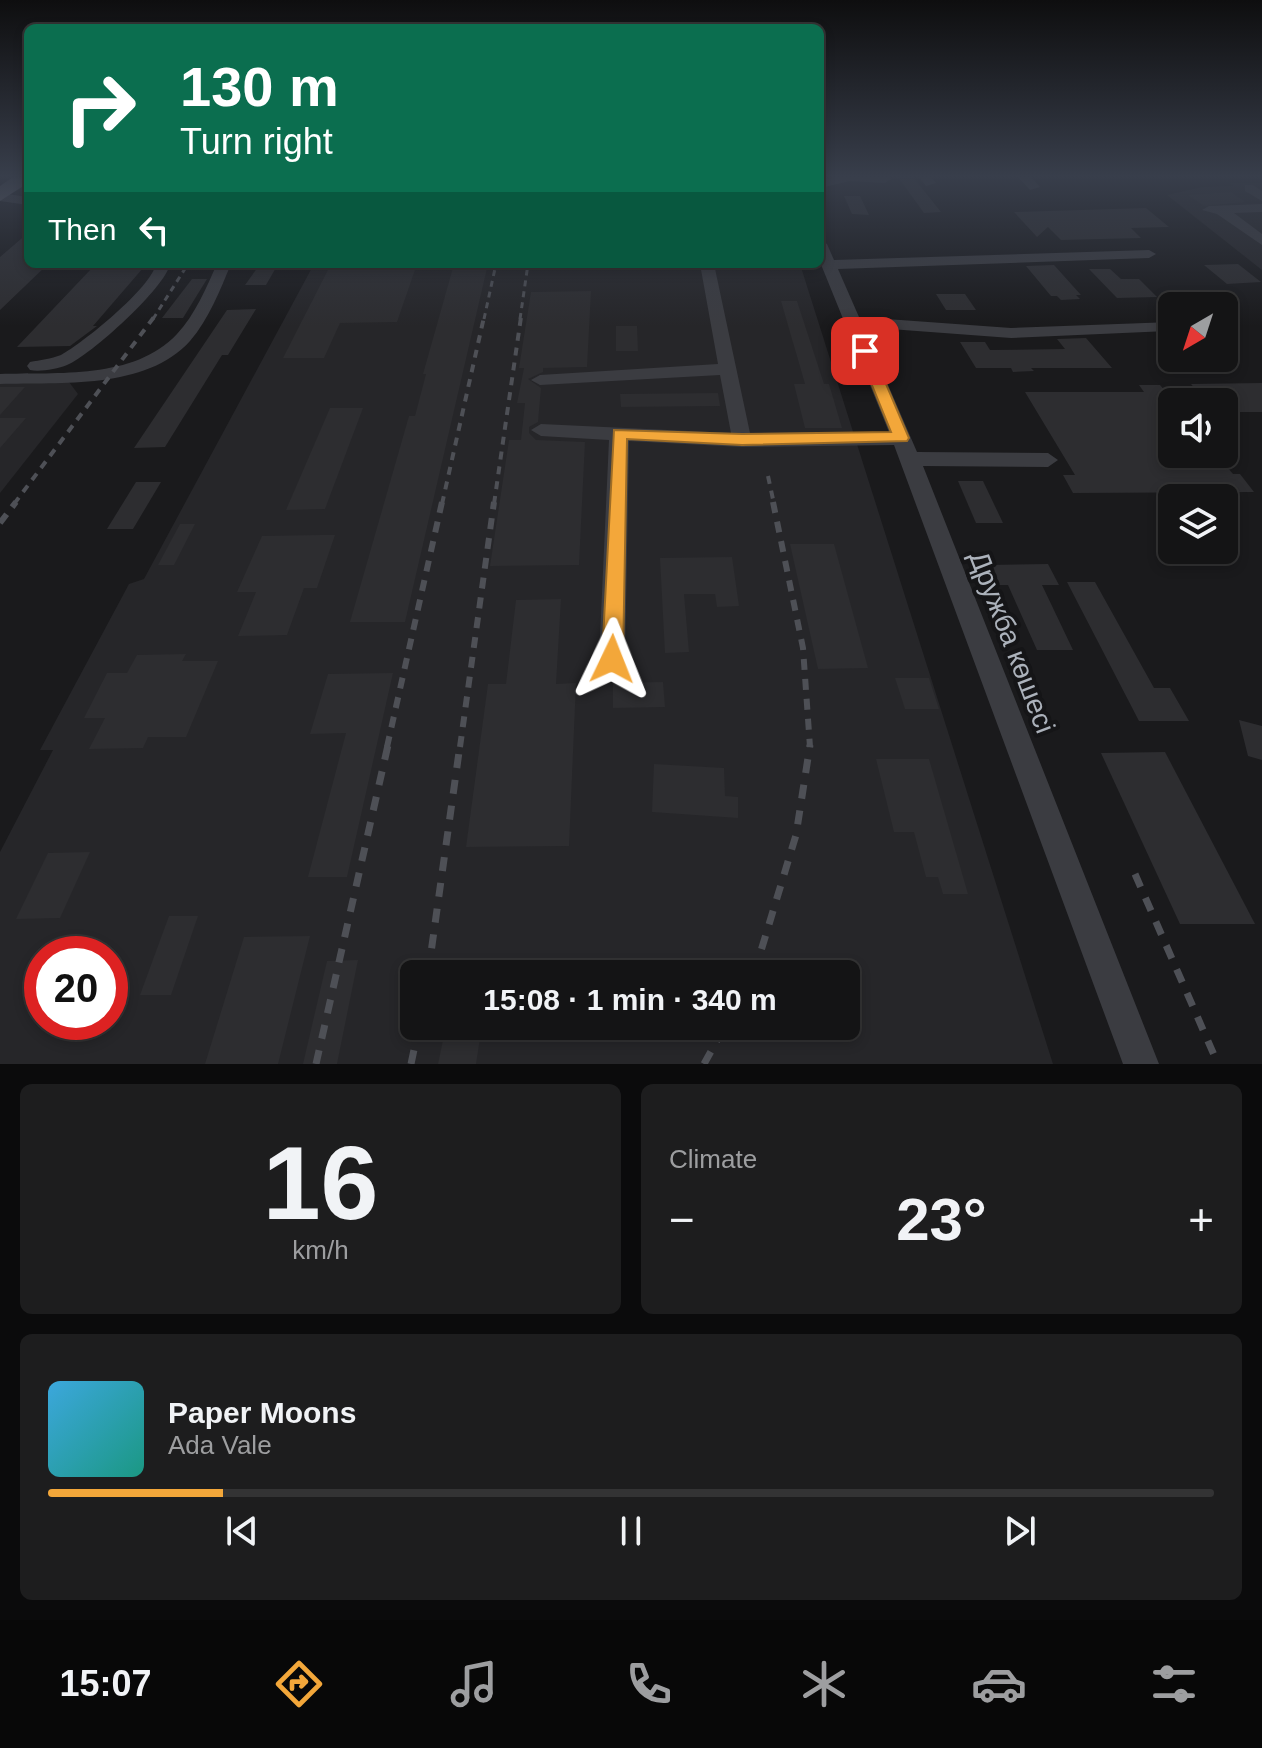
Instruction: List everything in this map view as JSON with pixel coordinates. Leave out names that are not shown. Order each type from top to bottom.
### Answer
[{"type":"street","points":[[1240,227],[1262,241]]},
{"type":"street","points":[[825,255],[1149,254]]},
{"type":"street","name":"Дружба көшесі","points":[[825,255],[906,448],[1141,1064]]},
{"type":"street","points":[[0,370],[41,366],[62,361],[76,353],[140,298],[161,274],[162,268]]},
{"type":"street","points":[[0,379],[103,374],[140,367],[181,341],[222,268]]},
{"type":"street","points":[[708,268],[742,440]]},
{"type":"street","points":[[853,322],[905,322],[989,333],[1158,327]]},
{"type":"street","points":[[540,380],[728,369]]},
{"type":"street","points":[[541,430],[906,448],[1048,460]]},
{"type":"street","points":[[612,659],[619,433]]},
{"type":"shaded area","points":[[1207,227],[1262,227],[1262,270]]},
{"type":"shaded area","points":[[312,268],[801,268],[1053,1064],[0,1064],[0,852],[53,750],[40,750],[129,584],[144,579]]},
{"type":"shaded area","points":[[66,378],[78,394],[0,493],[0,380]]},
{"type":"building","points":[[1027,227],[1169,227],[1131,228],[1141,238],[1061,240],[1048,227],[1037,237]]},
{"type":"building","points":[[24,236],[24,268],[44,268],[0,310],[0,257]]},
{"type":"building","points":[[1238,264],[1261,282],[1227,284],[1204,265]]},
{"type":"building","points":[[1054,265],[1081,295],[1076,295],[1080,299],[1061,300],[1051,296],[1026,266]]},
{"type":"building","points":[[92,268],[143,268],[93,326],[97,326],[70,346],[17,347]]},
{"type":"building","points":[[257,268],[276,268],[266,285],[245,285]]},
{"type":"building","points":[[329,268],[416,268],[397,322],[340,323],[324,358],[283,358]]},
{"type":"building","points":[[453,268],[487,268],[405,622],[350,622],[409,416],[415,416],[426,374],[423,374]]},
{"type":"building","points":[[1089,269],[1110,269],[1121,279],[1139,279],[1157,297],[1117,298]]},
{"type":"building","points":[[192,279],[207,279],[183,318],[162,318]]},
{"type":"building","points":[[591,291],[587,367],[543,368],[543,372],[528,379],[541,388],[538,422],[529,427],[529,433],[536,440],[585,442],[579,565],[490,566],[509,440],[521,440],[525,403],[517,403],[524,368],[519,368],[531,292]]},
{"type":"building","points":[[936,294],[965,294],[976,310],[946,310]]},
{"type":"building","points":[[781,301],[797,301],[824,384],[829,384],[842,428],[805,428],[794,384],[805,384]]},
{"type":"building","points":[[256,309],[228,355],[222,355],[165,447],[134,448],[227,310]]},
{"type":"building","points":[[616,326],[637,326],[638,351],[616,351]]},
{"type":"building","points":[[1086,338],[1112,368],[1031,368],[1034,371],[1013,372],[1011,368],[976,368],[960,342],[985,342],[990,350],[1065,349],[1057,339]]},
{"type":"building","points":[[1262,383],[1262,412],[1238,412],[1238,388],[1195,388],[1191,384]]},
{"type":"building","points":[[1139,385],[1160,385],[1163,388],[1158,388],[1158,468],[1228,468],[1233,474],[1240,474],[1254,492],[1238,492],[1238,484],[1158,484],[1158,493],[1073,493],[1063,475],[1075,475],[1025,392],[1144,392]]},
{"type":"building","points":[[0,387],[25,387],[0,415]]},
{"type":"building","points":[[718,393],[720,406],[621,407],[620,394]]},
{"type":"building","points":[[330,408],[363,408],[325,509],[286,510]]},
{"type":"building","points":[[0,418],[26,418],[0,448]]},
{"type":"building","points":[[958,481],[983,481],[1003,523],[976,523]]},
{"type":"building","points":[[136,482],[161,482],[133,529],[107,529]]},
{"type":"building","points":[[180,524],[195,524],[174,565],[158,565]]},
{"type":"building","points":[[335,535],[317,588],[304,588],[287,635],[238,636],[256,592],[237,592],[262,536]]},
{"type":"building","points":[[790,544],[834,544],[868,668],[818,669]]},
{"type":"building","points":[[732,557],[739,606],[717,607],[715,594],[684,594],[689,652],[665,653],[660,558]]},
{"type":"building","points":[[1048,564],[1059,585],[1042,585],[1073,650],[1037,650],[1008,585],[997,585],[988,565]]},
{"type":"building","points":[[1067,582],[1095,582],[1154,688],[1170,688],[1189,721],[1139,721]]},
{"type":"building","points":[[561,599],[556,684],[576,683],[569,846],[466,847],[488,684],[506,684],[516,600]]},
{"type":"building","points":[[186,654],[182,661],[218,661],[186,737],[148,737],[143,748],[89,749],[105,718],[84,718],[107,673],[127,673],[137,655]]},
{"type":"building","points":[[393,673],[347,877],[308,877],[346,733],[310,734],[328,674]]},
{"type":"building","points":[[895,678],[929,678],[939,709],[905,709]]},
{"type":"building","points":[[663,682],[665,707],[613,708],[613,683]]},
{"type":"building","points":[[1239,720],[1262,726],[1262,760],[1248,756]]},
{"type":"building","points":[[1165,752],[1255,924],[1180,924],[1101,753]]},
{"type":"building","points":[[876,759],[929,759],[968,894],[943,894],[938,877],[926,877],[914,832],[894,832]]},
{"type":"building","points":[[654,764],[724,768],[725,796],[738,797],[738,818],[652,812]]},
{"type":"building","points":[[90,852],[60,918],[16,919],[48,853]]},
{"type":"building","points":[[169,916],[198,916],[171,995],[140,995]]},
{"type":"building","points":[[310,936],[278,1064],[205,1064],[244,937]]},
{"type":"building","points":[[358,960],[337,1064],[303,1064],[327,961]]},
{"type":"building","points":[[443,1040],[480,1040],[476,1064],[438,1064]]},
{"type":"railway","points":[[153,319],[185,268]]},
{"type":"railway","points":[[484,319],[495,268]]},
{"type":"railway","points":[[520,319],[527,268]]},
{"type":"railway","points":[[14,504],[154,317]]},
{"type":"railway","points":[[442,504],[484,317]]},
{"type":"railway","points":[[494,504],[521,317]]},
{"type":"railway","points":[[768,476],[774,504]]},
{"type":"railway","points":[[0,523],[16,502]]},
{"type":"railway","points":[[387,747],[442,502]]},
{"type":"railway","points":[[460,747],[494,502]]},
{"type":"railway","points":[[773,502],[803,648],[810,746]]},
{"type":"railway","points":[[316,1064],[388,745]]},
{"type":"railway","points":[[430,960],[460,745]]},
{"type":"railway","points":[[758,960],[796,835],[810,746]]},
{"type":"railway","points":[[1135,874],[1218,1064]]},
{"type":"railway","points":[[411,1064],[416,1040]]},
{"type":"railway","points":[[704,1064],[717,1040]]},
{"type":"route","points":[[612,659],[619,433],[742,440],[901,438],[865,351]]}]
